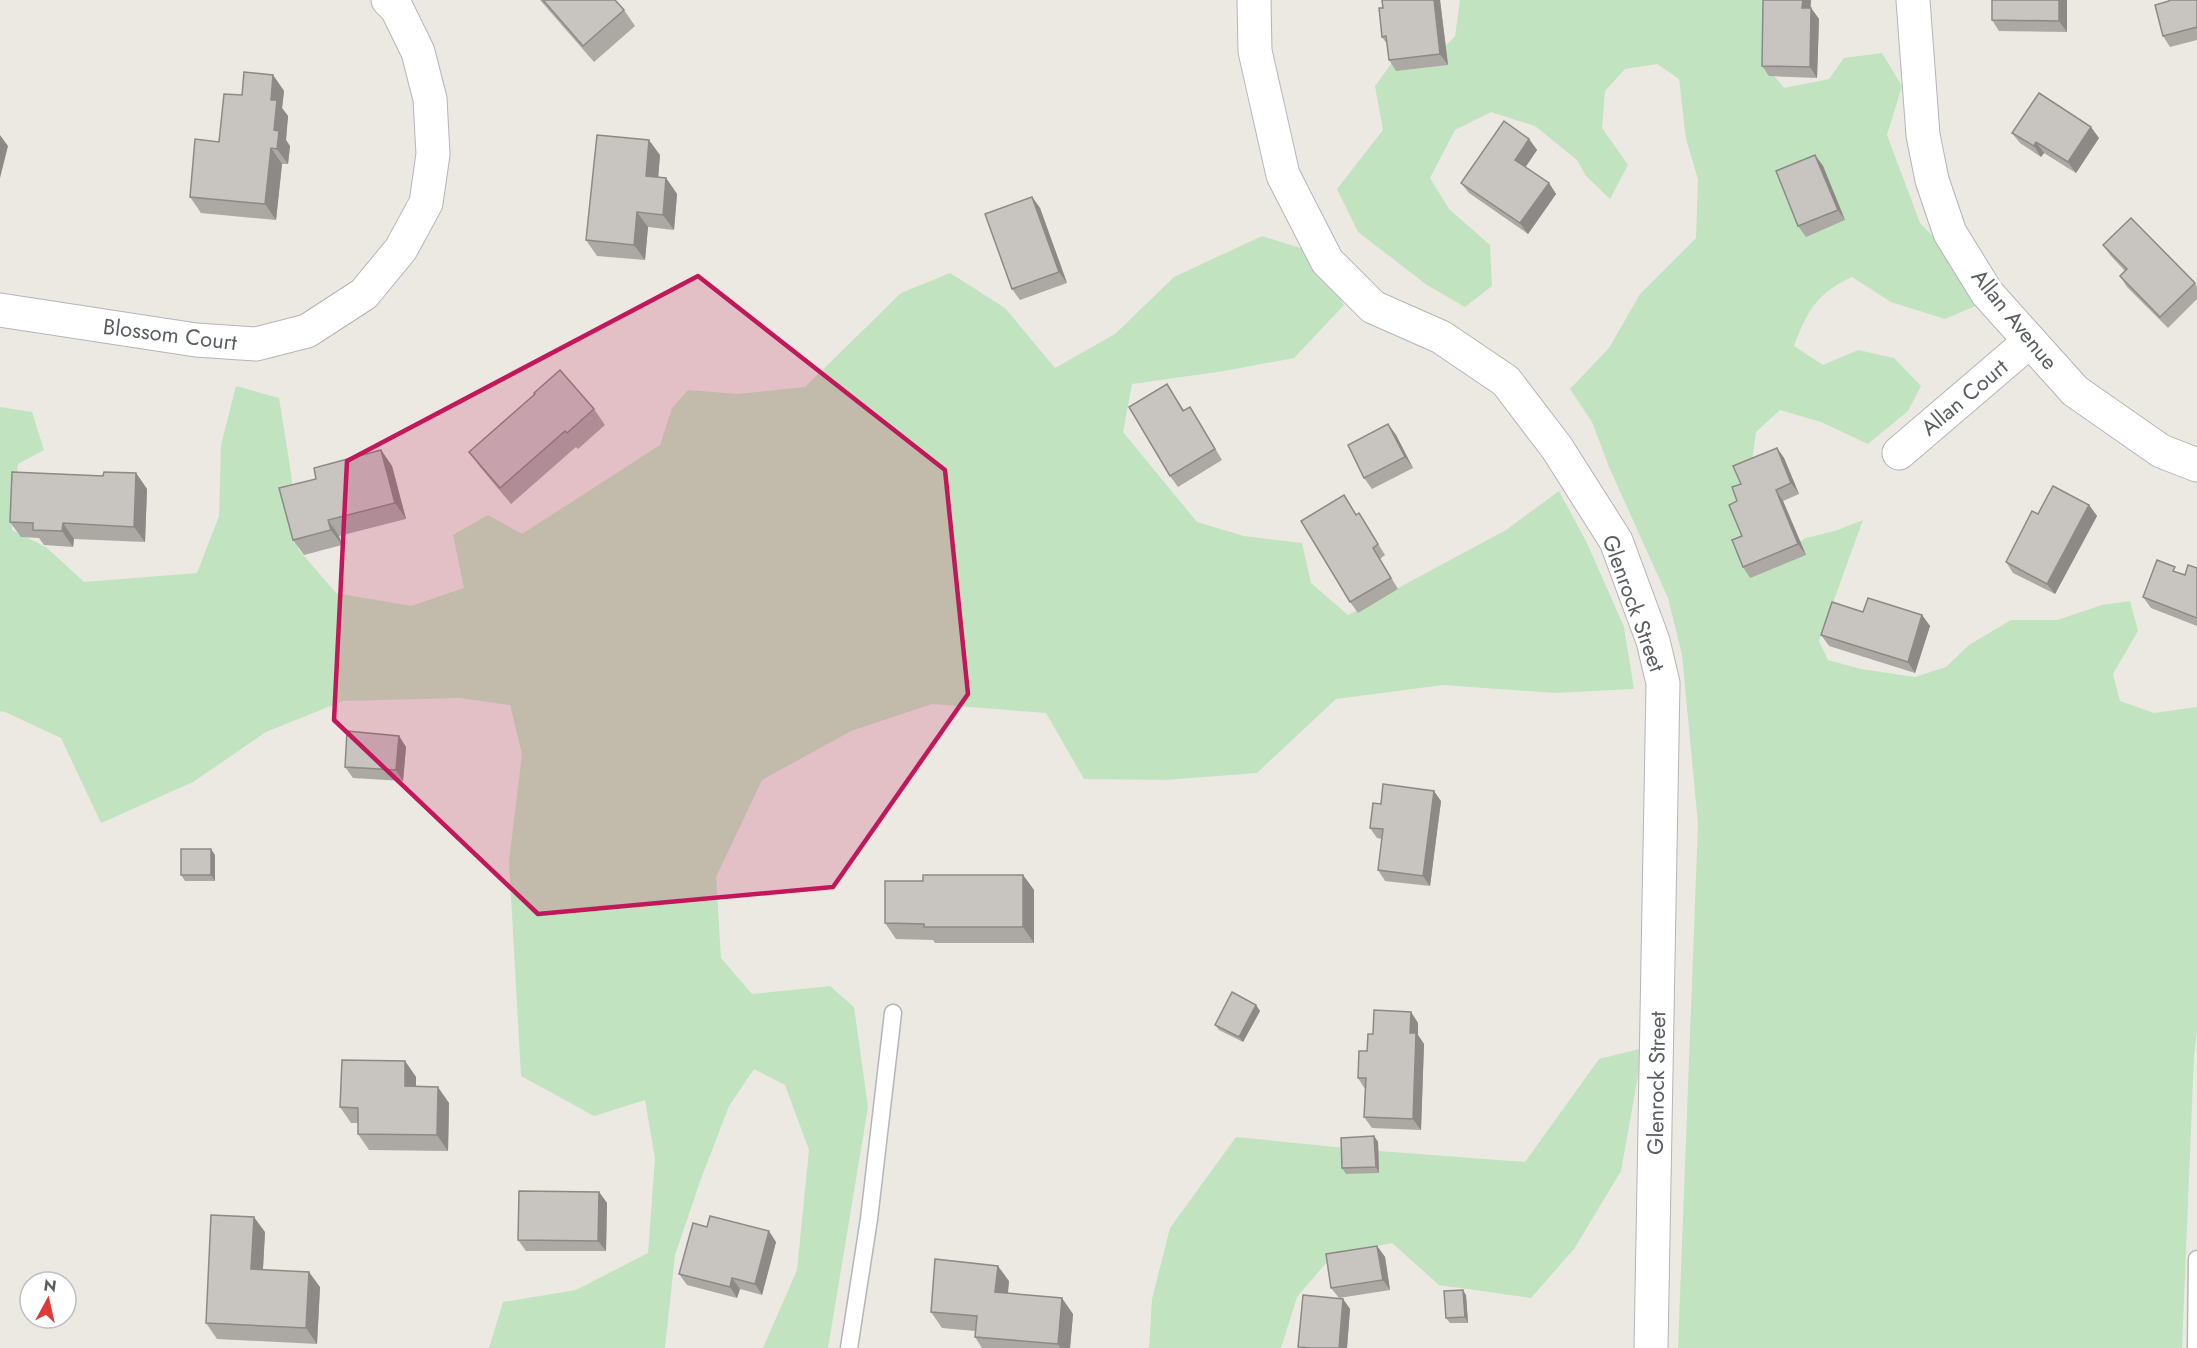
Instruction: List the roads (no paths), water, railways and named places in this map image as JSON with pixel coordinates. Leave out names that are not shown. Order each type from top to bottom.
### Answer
[{"type":"street","name":"Blossom Court","points":[[0,310],[196,340],[256,344],[307,331],[364,294],[401,249],[426,203],[433,154],[430,99],[417,52],[397,9],[388,0]]},
{"type":"street","name":"Glenrock Street","points":[[1254,0],[1255,51],[1283,175],[1327,261],[1373,307],[1441,337],[1506,381],[1557,448],[1616,541],[1653,641],[1663,683],[1651,1348]]},
{"type":"street","name":"Allan Avenue","points":[[1913,0],[1923,135],[1932,180],[1950,233],[1956,243],[1987,293],[2075,391],[2161,450],[2197,465]]},
{"type":"street","name":"Allan Court","points":[[1899,453],[2030,341]]},
{"type":"lane","points":[[849,1348],[869,1219],[893,1013]]},
{"type":"lane","points":[[2196,1348],[2197,1259]]}]
